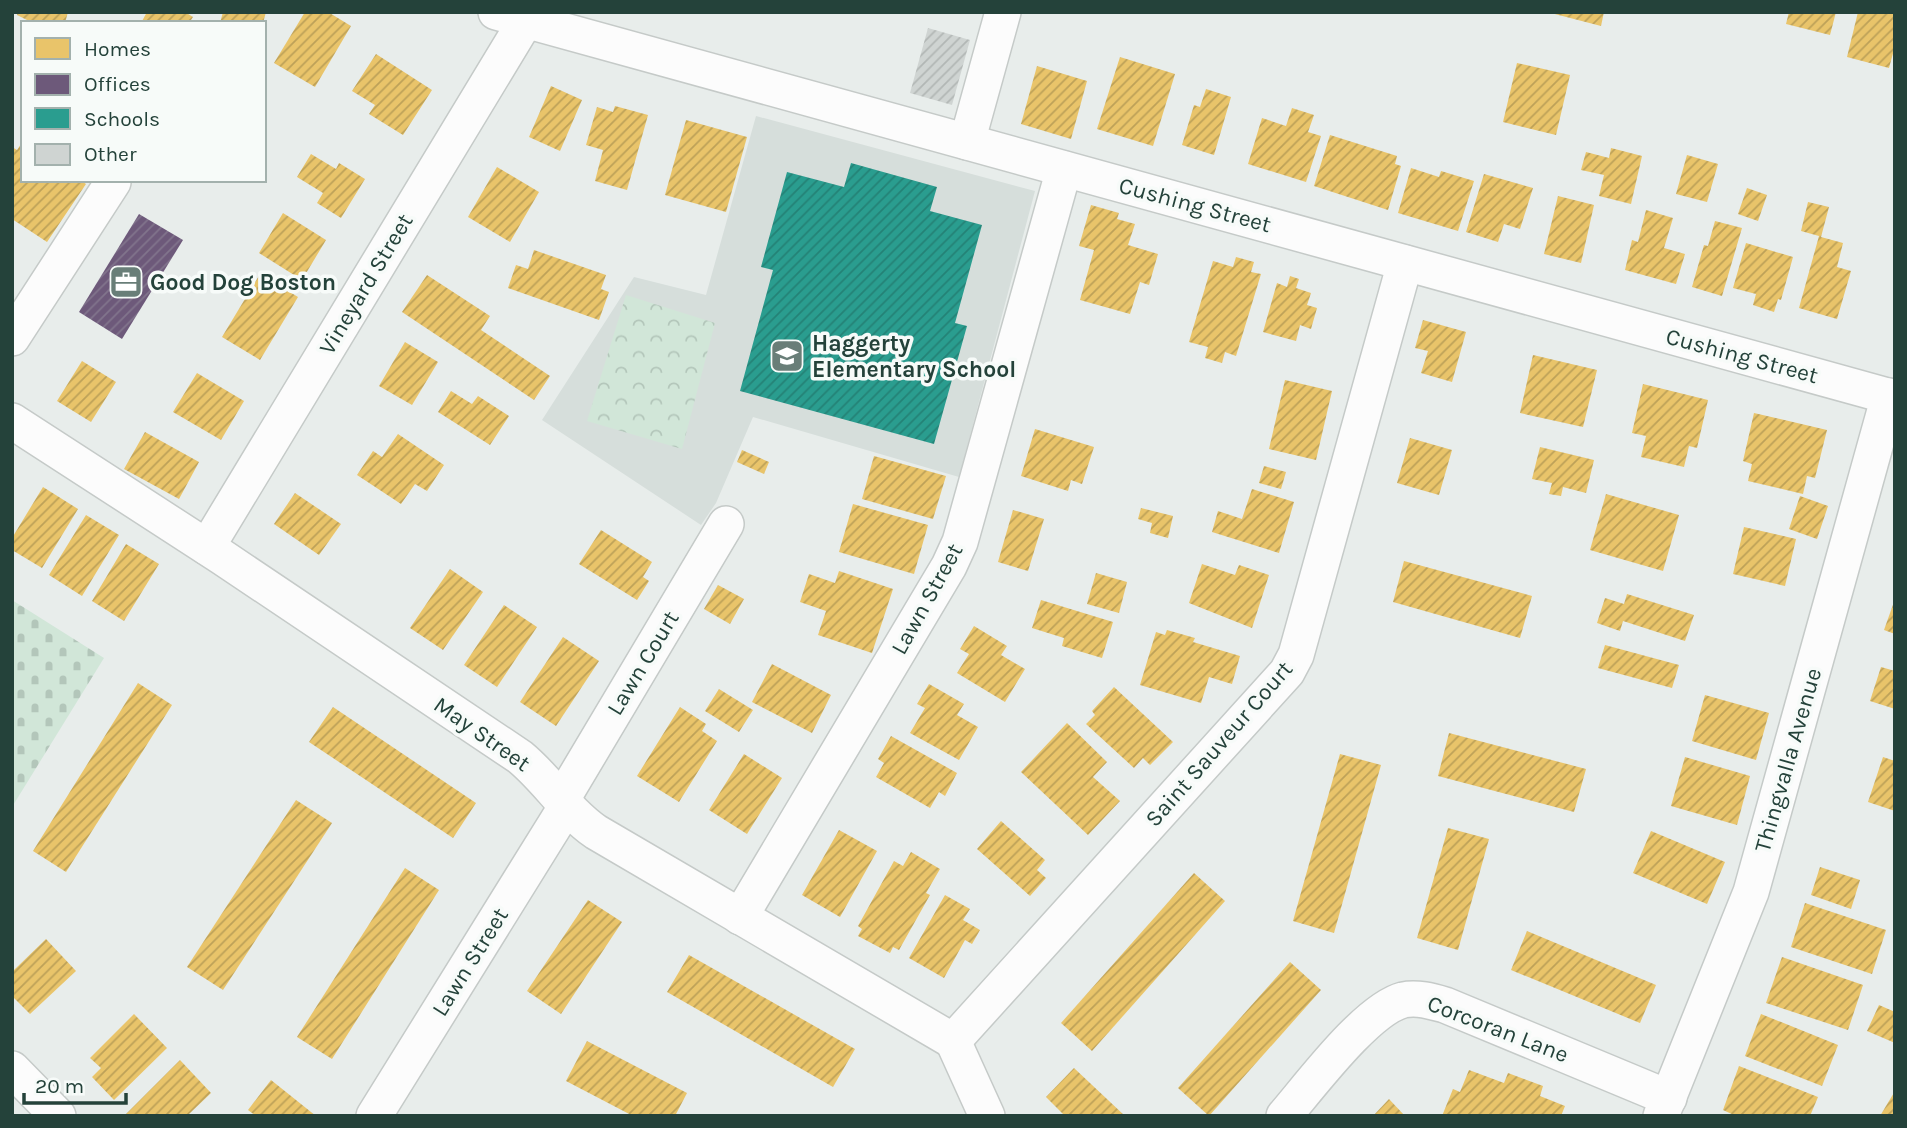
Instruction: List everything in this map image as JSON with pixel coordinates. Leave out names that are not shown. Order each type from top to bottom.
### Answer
[{"type":"street","points":[[967,142],[1003,12]]},
{"type":"street","name":"Cushing Street","points":[[511,16],[1892,397]]},
{"type":"street","name":"Vineyard Street","points":[[206,547],[511,16]]},
{"type":"street","name":"Lawn Street","points":[[740,917],[955,554],[1064,169]]},
{"type":"street","points":[[12,338],[113,182]]},
{"type":"street","name":"Saint Sauveur Court","points":[[953,1041],[1287,672],[1296,655],[1405,263]]},
{"type":"street","name":"Thingvalla Avenue","points":[[1665,1107],[1751,892],[1892,397]]},
{"type":"street","name":"May Street","points":[[12,421],[520,757],[564,804],[604,838],[953,1041]]},
{"type":"street","name":"Lawn Court","points":[[564,804],[726,524]]},
{"type":"street","name":"Lawn Street","points":[[374,1116],[564,804]]},
{"type":"street","name":"Corcoran Lane","points":[[1284,1116],[1372,1018],[1392,1004],[1412,999],[1445,1005],[1665,1107]]},
{"type":"street","points":[[953,1041],[987,1116]]},
{"type":"street","points":[[12,1069],[58,1116]]},
{"type":"shaded area","name":"Haggerty Elementary School","points":[[756,116],[1035,191],[959,477],[753,417],[716,503],[701,525],[542,420],[634,277],[706,295]]},
{"type":"green space","points":[[626,295],[715,323],[682,449],[587,421]]},
{"type":"green space","points":[[12,600],[104,658],[12,807]]},
{"type":"building: Homes","points":[[18,12],[68,12],[66,21],[29,21],[17,15]]},
{"type":"building: Homes","points":[[147,12],[185,12],[193,17],[190,21],[142,21]]},
{"type":"building: Homes","points":[[223,12],[266,12],[264,21],[221,21]]},
{"type":"building: Homes","points":[[305,12],[328,12],[351,26],[315,87],[274,63]]},
{"type":"building: Homes","points":[[1547,12],[1604,12],[1601,26]]},
{"type":"building: Homes","points":[[1789,12],[1836,12],[1830,35],[1786,24]]},
{"type":"building: Homes","points":[[1858,12],[1895,12],[1895,46],[1889,68],[1847,57]]},
{"type":"building: Homes","points":[[376,54],[432,90],[403,135],[369,114],[375,105],[352,91]]},
{"type":"building: Homes","points":[[1120,57],[1175,74],[1153,146],[1097,129]]},
{"type":"building: Homes","points":[[1517,63],[1570,75],[1556,135],[1503,122]]},
{"type":"building: Homes","points":[[1037,66],[1087,81],[1071,139],[1021,124]]},
{"type":"building: Homes","points":[[551,86],[582,100],[560,151],[529,137]]},
{"type":"building: Homes","points":[[1206,89],[1231,97],[1214,155],[1182,145],[1194,105],[1200,107]]},
{"type":"building: Homes","points":[[615,106],[648,115],[627,190],[595,181],[603,150],[586,145],[597,107],[613,112]]},
{"type":"building: Homes","points":[[1292,108],[1314,115],[1308,132],[1321,136],[1306,182],[1248,164],[1262,118],[1286,126]]},
{"type":"building: Homes","points":[[686,120],[747,137],[726,212],[665,195]]},
{"type":"building: Homes","points":[[1330,135],[1397,156],[1395,164],[1401,166],[1388,210],[1314,186]]},
{"type":"building: Homes","points":[[21,144],[21,182],[86,184],[47,242],[12,219],[12,147],[17,150]]},
{"type":"building: Homes","points":[[1611,148],[1642,156],[1631,204],[1599,196],[1604,175],[1581,170],[1586,152],[1609,158]]},
{"type":"building: Homes","points":[[311,154],[336,169],[339,163],[365,179],[341,218],[317,203],[323,193],[297,177]]},
{"type":"building: Homes","points":[[1687,155],[1718,164],[1707,202],[1676,194]]},
{"type":"building: Homes","points":[[497,167],[539,192],[510,242],[468,217]]},
{"type":"building: Homes","points":[[1411,168],[1439,177],[1441,171],[1474,181],[1458,231],[1398,213]]},
{"type":"building: Homes","points":[[1484,174],[1533,188],[1520,229],[1504,224],[1498,242],[1466,232]]},
{"type":"building: Homes","points":[[1747,188],[1767,195],[1758,221],[1738,214]]},
{"type":"building: Homes","points":[[1558,196],[1594,205],[1581,263],[1544,254]]},
{"type":"building: Homes","points":[[1808,202],[1829,207],[1821,237],[1843,243],[1837,267],[1851,271],[1837,319],[1799,308],[1819,236],[1801,231]]},
{"type":"building: Homes","points":[[1091,205],[1119,213],[1117,219],[1135,224],[1128,245],[1158,254],[1149,285],[1140,282],[1130,314],[1080,300],[1094,250],[1079,246]]},
{"type":"building: Homes","points":[[1646,210],[1673,218],[1664,248],[1685,254],[1676,284],[1625,270],[1632,240],[1638,242]]},
{"type":"building: Homes","points":[[283,213],[326,240],[302,280],[259,253]]},
{"type":"building: Homes","points":[[1715,221],[1742,228],[1722,296],[1692,287],[1704,245],[1708,246]]},
{"type":"building: Homes","points":[[1746,243],[1793,257],[1781,300],[1778,299],[1774,312],[1753,305],[1756,294],[1733,288]]},
{"type":"building: Homes","points":[[534,250],[606,275],[601,289],[609,292],[599,320],[508,288],[516,265],[528,269]]},
{"type":"building: Homes","points":[[1236,257],[1254,262],[1251,272],[1261,274],[1236,356],[1225,352],[1222,363],[1205,358],[1208,347],[1189,342],[1213,261],[1233,267]]},
{"type":"building: Homes","points":[[260,274],[298,297],[260,360],[222,337]]},
{"type":"building: Homes","points":[[427,275],[490,316],[481,330],[550,376],[534,400],[402,312]]},
{"type":"building: Homes","points":[[1290,276],[1299,279],[1296,288],[1311,293],[1307,305],[1317,308],[1311,329],[1300,325],[1296,341],[1263,332],[1277,283],[1287,287]]},
{"type":"building: Homes","points":[[1423,320],[1466,332],[1452,382],[1421,373],[1428,351],[1415,348]]},
{"type":"building: Homes","points":[[405,342],[438,362],[412,405],[379,386]]},
{"type":"building: Homes","points":[[1533,355],[1597,370],[1583,427],[1520,413]]},
{"type":"building: Homes","points":[[82,361],[116,382],[91,422],[57,401]]},
{"type":"building: Homes","points":[[197,373],[244,401],[221,440],[173,412]]},
{"type":"building: Homes","points":[[1285,380],[1332,391],[1316,460],[1269,449]]},
{"type":"building: Homes","points":[[1643,384],[1708,400],[1697,448],[1689,446],[1684,467],[1641,457],[1646,436],[1632,433]]},
{"type":"building: Homes","points":[[451,391],[472,404],[478,396],[509,416],[490,445],[438,412]]},
{"type":"building: Homes","points":[[1754,413],[1827,430],[1815,478],[1807,476],[1803,494],[1748,481],[1752,464],[1743,461]]},
{"type":"building: Homes","points":[[1035,429],[1094,447],[1082,484],[1071,480],[1068,491],[1021,476]]},
{"type":"building: Homes","points":[[145,432],[199,462],[179,499],[124,469]]},
{"type":"building: Homes","points":[[398,434],[444,465],[427,491],[415,484],[401,504],[357,475],[373,451],[382,457]]},
{"type":"building: Homes","points":[[1410,438],[1452,450],[1439,495],[1397,483]]},
{"type":"building: Homes","points":[[1540,447],[1594,460],[1586,493],[1563,487],[1561,496],[1549,494],[1552,483],[1532,479]]},
{"type":"building: Homes","points":[[742,450],[769,462],[764,474],[737,462]]},
{"type":"building: Homes","points":[[874,456],[946,476],[933,519],[862,499]]},
{"type":"building: Homes","points":[[1264,466],[1286,472],[1281,489],[1259,483]]},
{"type":"building: Homes","points":[[43,487],[78,509],[42,568],[12,550],[12,538]]},
{"type":"building: Homes","points":[[1252,489],[1294,502],[1279,553],[1212,532],[1218,511],[1242,519]]},
{"type":"building: Homes","points":[[295,493],[341,524],[319,555],[274,524]]},
{"type":"building: Homes","points":[[1606,494],[1679,515],[1663,571],[1590,550]]},
{"type":"building: Homes","points":[[1800,496],[1828,506],[1817,539],[1789,529]]},
{"type":"building: Homes","points":[[853,504],[928,525],[914,574],[839,552]]},
{"type":"building: Homes","points":[[1141,508],[1173,516],[1168,538],[1150,533],[1152,523],[1138,519]]},
{"type":"building: Homes","points":[[1013,510],[1044,519],[1028,571],[998,562]]},
{"type":"building: Homes","points":[[86,515],[119,535],[82,596],[49,575]]},
{"type":"building: Homes","points":[[1744,527],[1796,539],[1785,586],[1733,574]]},
{"type":"building: Homes","points":[[601,530],[652,562],[643,577],[649,581],[637,600],[579,564]]},
{"type":"building: Homes","points":[[126,544],[159,564],[124,621],[92,601]]},
{"type":"building: Homes","points":[[1404,561],[1532,596],[1520,638],[1393,602]]},
{"type":"building: Homes","points":[[1202,564],[1235,575],[1239,565],[1269,575],[1252,628],[1189,603]]},
{"type":"building: Homes","points":[[450,569],[483,592],[443,650],[410,628]]},
{"type":"building: Homes","points":[[839,571],[893,589],[872,653],[818,635],[826,611],[800,602],[809,574],[835,583]]},
{"type":"building: Homes","points":[[1096,573],[1127,582],[1119,613],[1087,604]]},
{"type":"building: Homes","points":[[718,585],[744,599],[730,624],[704,609]]},
{"type":"building: Homes","points":[[1627,594],[1694,615],[1685,641],[1623,621],[1620,631],[1597,623],[1605,598],[1624,604]]},
{"type":"building: Homes","points":[[1895,599],[1895,634],[1884,630]]},
{"type":"building: Homes","points":[[1041,600],[1113,622],[1102,658],[1062,646],[1064,638],[1032,628]]},
{"type":"building: Homes","points":[[504,605],[537,627],[497,687],[464,665]]},
{"type":"building: Homes","points":[[974,626],[1007,646],[1001,655],[1025,669],[1005,702],[957,673],[969,654],[960,649]]},
{"type":"building: Homes","points":[[1167,630],[1195,638],[1193,642],[1240,656],[1232,684],[1209,677],[1201,703],[1140,685],[1156,632],[1165,635]]},
{"type":"building: Homes","points":[[563,637],[599,661],[556,726],[520,702]]},
{"type":"building: Homes","points":[[1605,645],[1679,665],[1672,688],[1598,668]]},
{"type":"building: Homes","points":[[772,664],[831,695],[812,733],[752,702]]},
{"type":"building: Homes","points":[[1881,667],[1895,671],[1895,709],[1870,701]]},
{"type":"building: Homes","points":[[138,683],[172,705],[66,872],[33,851]]},
{"type":"building: Homes","points":[[929,684],[964,704],[957,715],[978,727],[959,760],[910,733],[925,708],[917,704]]},
{"type":"building: Homes","points":[[1114,687],[1173,742],[1150,765],[1143,758],[1134,768],[1086,724],[1095,715],[1092,711]]},
{"type":"building: Homes","points":[[719,689],[753,710],[739,732],[705,711]]},
{"type":"building: Homes","points":[[1705,695],[1769,713],[1756,760],[1692,741]]},
{"type":"building: Homes","points":[[333,707],[476,803],[453,838],[309,742]]},
{"type":"building: Homes","points":[[680,707],[706,724],[702,731],[717,741],[679,802],[637,776]]},
{"type":"building: Homes","points":[[1067,723],[1107,762],[1093,777],[1120,801],[1088,835],[1021,772]]},
{"type":"building: Homes","points":[[1449,733],[1586,769],[1574,812],[1438,776]]},
{"type":"building: Homes","points":[[891,736],[957,773],[945,796],[939,792],[930,808],[876,777],[884,763],[878,759]]},
{"type":"building: Homes","points":[[744,754],[782,778],[747,834],[709,810]]},
{"type":"building: Homes","points":[[1340,754],[1381,765],[1334,933],[1293,921]]},
{"type":"building: Homes","points":[[1685,757],[1750,776],[1737,825],[1671,806]]},
{"type":"building: Homes","points":[[1883,757],[1895,761],[1895,811],[1868,802]]},
{"type":"building: Homes","points":[[296,800],[332,823],[223,990],[187,967]]},
{"type":"building: Homes","points":[[1001,821],[1045,860],[1037,870],[1046,878],[1030,896],[977,849]]},
{"type":"building: Homes","points":[[1448,828],[1489,839],[1458,950],[1417,938]]},
{"type":"building: Homes","points":[[839,830],[877,851],[840,917],[802,895]]},
{"type":"building: Homes","points":[[1651,831],[1725,862],[1707,904],[1633,873]]},
{"type":"building: Homes","points":[[911,852],[940,869],[926,893],[930,895],[899,950],[893,947],[890,953],[858,936],[862,929],[858,926],[894,861],[903,866]]},
{"type":"building: Homes","points":[[1820,867],[1860,880],[1851,909],[1811,895]]},
{"type":"building: Homes","points":[[405,868],[439,890],[332,1059],[297,1037]]},
{"type":"building: Homes","points":[[1194,873],[1225,901],[1092,1051],[1061,1023]]},
{"type":"building: Homes","points":[[945,895],[970,909],[963,920],[980,930],[972,944],[965,940],[944,978],[909,958]]},
{"type":"building: Homes","points":[[588,900],[622,922],[561,1014],[527,991]]},
{"type":"building: Homes","points":[[1805,903],[1886,930],[1872,974],[1791,947]]},
{"type":"building: Homes","points":[[1527,931],[1656,985],[1640,1023],[1511,970]]},
{"type":"building: Homes","points":[[46,939],[76,971],[30,1014],[12,996],[12,972]]},
{"type":"building: Homes","points":[[689,955],[855,1049],[833,1087],[667,992]]},
{"type":"building: Homes","points":[[1782,957],[1863,985],[1848,1030],[1766,1003]]},
{"type":"building: Homes","points":[[1290,962],[1321,990],[1209,1116],[1178,1088]]},
{"type":"building: Homes","points":[[1879,1005],[1895,1012],[1895,1043],[1867,1031]]},
{"type":"building: Homes","points":[[134,1014],[167,1048],[114,1100],[92,1077],[101,1068],[90,1058]]},
{"type":"building: Homes","points":[[1761,1014],[1838,1045],[1822,1086],[1745,1056]]},
{"type":"building: Homes","points":[[587,1041],[687,1093],[675,1116],[633,1116],[566,1081]]},
{"type":"building: Homes","points":[[180,1060],[211,1093],[187,1116],[124,1116]]},
{"type":"building: Homes","points":[[1739,1066],[1818,1097],[1810,1116],[1736,1116],[1723,1110]]},
{"type":"building: Homes","points":[[1074,1068],[1125,1116],[1065,1116],[1046,1097]]},
{"type":"building: Homes","points":[[1469,1070],[1504,1083],[1508,1073],[1543,1086],[1540,1096],[1565,1106],[1561,1116],[1442,1116],[1453,1089],[1460,1092]]},
{"type":"building: Homes","points":[[271,1080],[316,1116],[256,1116],[248,1110]]},
{"type":"building: Homes","points":[[1895,1091],[1895,1116],[1880,1116]]},
{"type":"building: Homes","points":[[1389,1099],[1405,1116],[1373,1116]]},
{"type":"building: Offices","points":[[139,214],[183,240],[122,339],[79,312]]},
{"type":"building: Schools","points":[[851,163],[937,187],[930,211],[982,225],[955,323],[967,326],[934,444],[740,391],[773,270],[761,267],[787,172],[844,187]]},
{"type":"building: Other","points":[[928,28],[970,40],[952,105],[910,93]]},
{"type":"place","name":"Good Dog Boston","points":[[126,282]]},
{"type":"place","name":"Haggerty Elementary School","points":[[787,356]]}]
